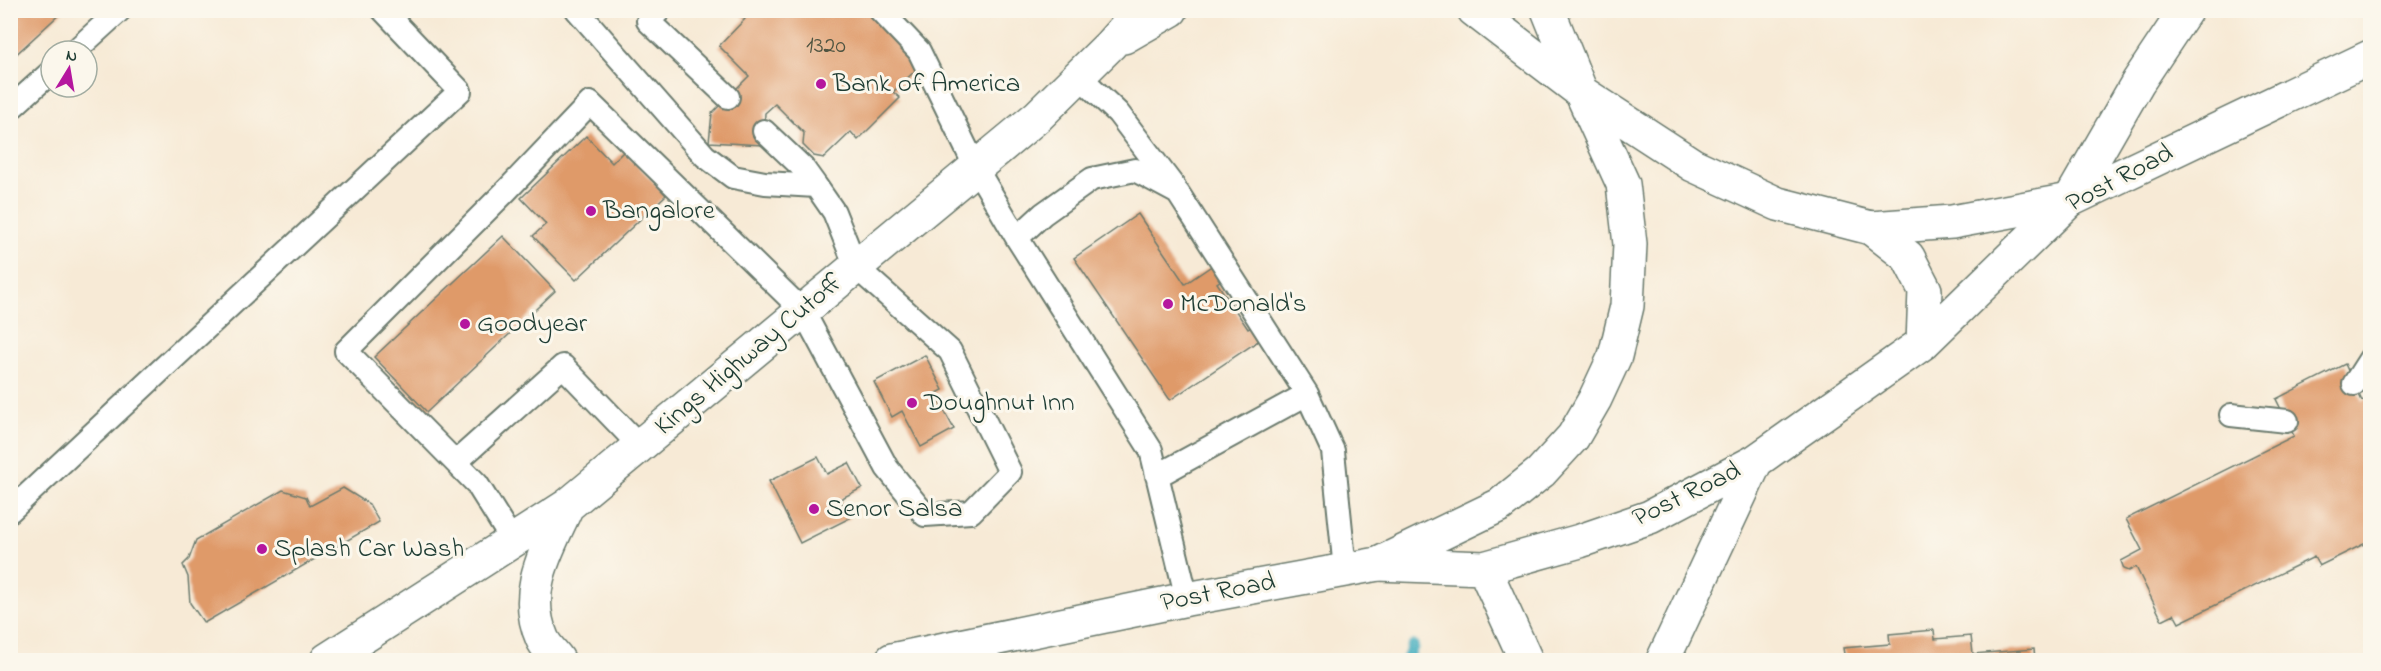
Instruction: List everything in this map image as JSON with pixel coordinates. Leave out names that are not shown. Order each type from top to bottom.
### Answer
[{"type":"main road","name":"Kings Highway Cutoff","points":[[327,660],[567,506],[1038,116],[1110,45],[1141,10]]},
{"type":"main road","points":[[1110,45],[1171,10]]},
{"type":"main road","points":[[1474,10],[1581,92],[1693,165],[1778,204],[1871,228],[1952,222],[2070,200],[2138,82],[2186,10]]},
{"type":"main road","points":[[1378,564],[1500,506],[1541,472],[1573,437],[1595,399],[1615,356],[1627,306],[1630,244],[1623,184],[1581,92],[1548,10]]},
{"type":"main road","name":"Post Road","points":[[892,660],[1187,598],[1378,564],[1484,568],[1580,541],[1650,517],[1756,461],[1923,343],[2070,200],[2370,57]]},
{"type":"main road","points":[[1871,228],[1908,257],[1925,290],[1923,343]]},
{"type":"main road","points":[[1663,660],[1756,461]]},
{"type":"main road","points":[[558,660],[542,640],[533,610],[538,571],[567,506]]},
{"type":"main road","points":[[1484,568],[1526,660]]},
{"type":"lane","points":[[88,39],[120,10]]},
{"type":"lane","points":[[10,511],[460,91],[383,10]]},
{"type":"lane","points":[[577,10],[705,156],[733,177],[765,183],[816,186]]},
{"type":"lane","points":[[660,10],[648,21],[728,97]]},
{"type":"lane","points":[[880,10],[919,51],[976,168],[1017,238],[1151,450],[1187,598]]},
{"type":"lane","points":[[1078,75],[1118,113],[1178,193],[1307,394],[1333,451],[1345,570]]},
{"type":"lane","points":[[10,109],[39,83]]},
{"type":"lane","points":[[512,540],[477,484],[346,351],[507,190],[590,103],[803,311],[887,468],[925,515],[971,512],[1010,472],[950,351],[856,267],[834,212],[803,168],[764,132]]},
{"type":"lane","points":[[1017,238],[1043,214],[1092,179],[1135,170],[1178,193]]},
{"type":"lane","points":[[2354,384],[2370,359]]},
{"type":"lane","points":[[456,462],[563,366],[640,446]]},
{"type":"lane","points":[[1157,476],[1307,394]]},
{"type":"lane","points":[[2231,415],[2287,422]]},
{"type":"building","points":[[10,10],[64,10],[10,60]]},
{"type":"building","name":"Bank of America","points":[[741,10],[868,10],[922,64],[893,92],[900,98],[858,140],[851,132],[824,158],[814,156],[803,145],[804,133],[775,104],[765,113],[763,145],[709,142],[712,113],[749,76],[719,46],[745,19],[739,13]]},
{"type":"building","name":"Bangalore","points":[[586,136],[612,163],[624,151],[666,195],[576,280],[533,236],[546,224],[521,198]]},
{"type":"building","name":"McDonald's","points":[[1138,214],[1185,284],[1216,263],[1225,277],[1217,283],[1248,329],[1255,325],[1264,337],[1170,400],[1074,258]]},
{"type":"building","name":"Goodyear","points":[[503,236],[555,291],[427,412],[374,357]]},
{"type":"building","name":"Doughnut Inn","points":[[925,355],[943,390],[935,394],[954,429],[921,447],[902,411],[892,417],[874,382]]},
{"type":"building","points":[[2345,364],[2362,401],[2370,397],[2370,541],[2319,566],[2314,557],[2179,623],[2174,614],[2162,620],[2136,567],[2129,571],[2124,569],[2121,561],[2142,550],[2126,519],[2294,436],[2276,399]]},
{"type":"building","name":"Senor Salsa","points":[[818,457],[827,474],[849,463],[862,488],[840,499],[850,518],[800,543],[769,481]]},
{"type":"building","name":"Splash Car Wash","points":[[343,488],[369,504],[379,522],[204,623],[190,603],[188,577],[183,565],[189,559],[196,540],[283,490],[306,497],[310,506]]},
{"type":"building","points":[[1934,630],[1935,639],[1971,636],[1973,654],[2034,649],[2035,660],[1845,660],[1843,648],[1890,644],[1889,634]]},
{"type":"waterway","points":[[1407,660],[1413,646]]},
{"type":"place","name":"Bank of America","points":[[821,84]]},
{"type":"place","name":"Bangalore","points":[[591,211]]},
{"type":"place","name":"McDonald's","points":[[1168,304]]},
{"type":"place","name":"Goodyear","points":[[465,324]]},
{"type":"place","name":"Doughnut Inn","points":[[912,403]]},
{"type":"place","name":"Senor Salsa","points":[[814,509]]},
{"type":"place","name":"Splash Car Wash","points":[[262,549]]}]
